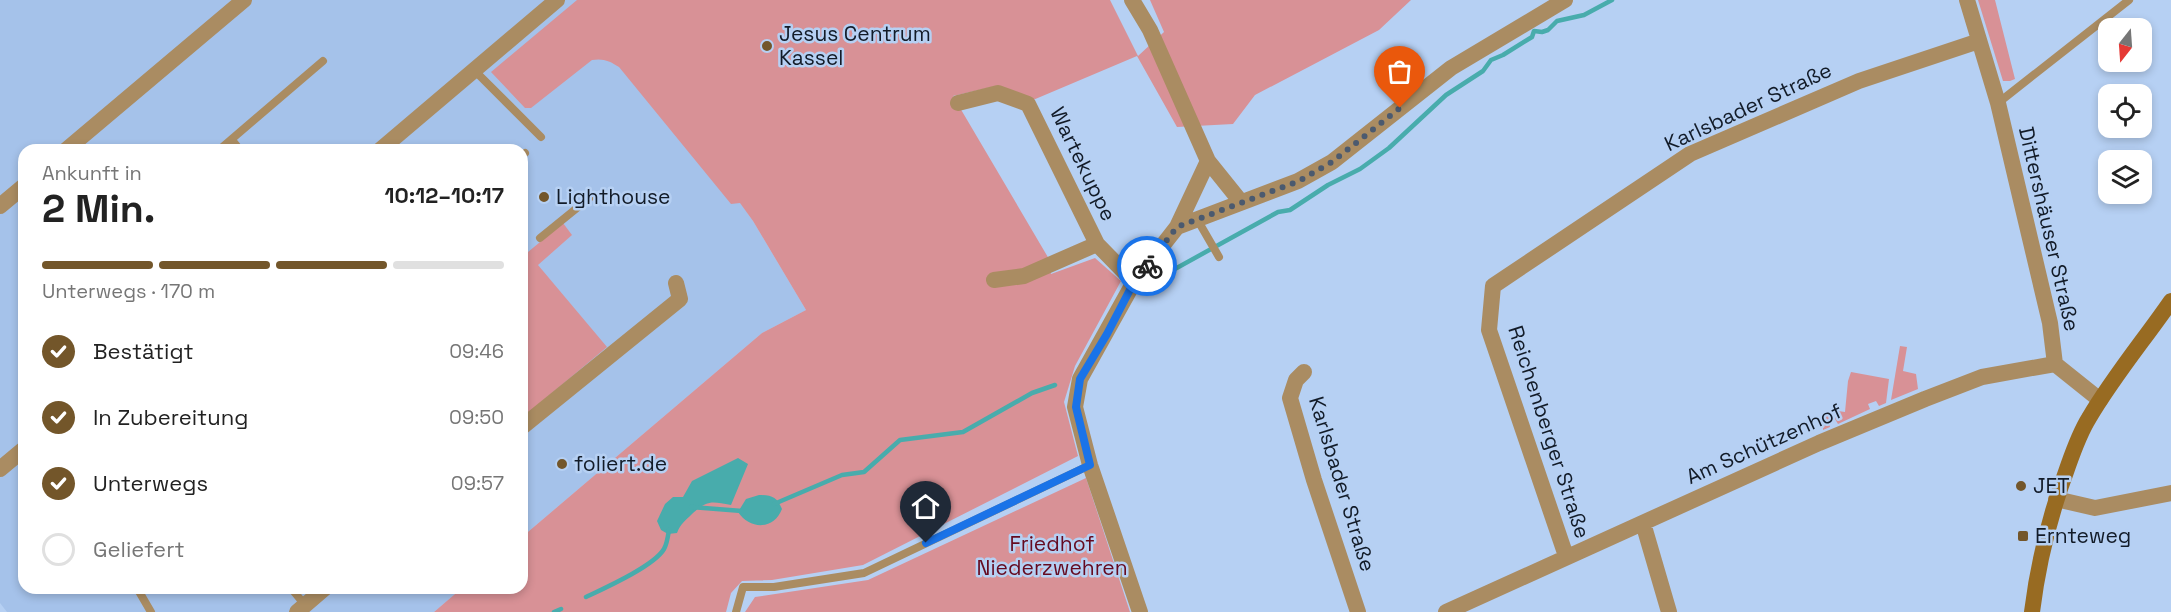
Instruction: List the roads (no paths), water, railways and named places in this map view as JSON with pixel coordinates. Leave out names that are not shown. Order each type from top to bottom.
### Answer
[{"type":"main road","points":[[2032,612],[2042,555],[2056,499],[2076,442],[2100,400],[2171,301]]},
{"type":"street","points":[[73,144],[244,0]]},
{"type":"street","points":[[387,144],[557,0]]},
{"type":"street","points":[[1132,0],[1150,30],[1208,161],[1241,202]]},
{"type":"street","points":[[1177,227],[1299,181],[1332,162],[1450,68],[1565,0]]},
{"type":"street","name":"Dittershäuser Straße","points":[[1967,0],[1998,103],[2049,323],[2055,364]]},
{"type":"street","name":"Karlsbader Straße","points":[[1493,286],[1690,154],[1859,81],[1978,41]]},
{"type":"street","name":"Wartekuppe","points":[[958,104],[998,93],[1028,104],[1097,244],[1134,282]]},
{"type":"street","points":[[1140,612],[1090,465],[1076,407],[1080,379],[1134,282],[1177,227],[1208,161]]},
{"type":"street","points":[[0,206],[18,191]]},
{"type":"street","name":"Wartekuppe","points":[[993,280],[1024,276],[1097,244]]},
{"type":"street","points":[[528,422],[680,299],[676,283]]},
{"type":"street","name":"Reichenberger Straße","points":[[1493,286],[1489,330],[1566,556]]},
{"type":"street","points":[[2055,364],[2100,400]]},
{"type":"street","name":"Am Schützenhof","points":[[1446,612],[1819,443],[1924,399],[1982,377],[2055,364]]},
{"type":"street","name":"Karlsbader Straße","points":[[1304,372],[1296,380],[1290,398],[1314,480],[1358,612]]},
{"type":"street","points":[[0,469],[18,454]]},
{"type":"street","points":[[2056,499],[2095,508],[2171,493]]},
{"type":"street","points":[[1643,523],[1669,612]]},
{"type":"street","points":[[301,608],[318,594]]},
{"type":"lane","name":"Dittershäuser Straße","points":[[1998,103],[2130,0]]},
{"type":"lane","points":[[227,144],[323,61]]},
{"type":"lane","points":[[474,70],[541,137]]},
{"type":"lane","points":[[232,140],[235,144]]},
{"type":"lane","points":[[540,238],[593,195]]},
{"type":"lane","points":[[1197,219],[1219,257]]},
{"type":"lane","points":[[736,612],[743,587],[774,587],[864,573],[1090,465]]},
{"type":"lane","points":[[140,594],[151,612]]},
{"type":"lane","points":[[294,594],[301,608]]},
{"type":"waterway","points":[[1155,280],[1278,212],[1290,210],[1328,185],[1360,169],[1389,148],[1446,95],[1483,71],[1491,60],[1532,37],[1534,31],[1548,30],[1557,21],[1584,15],[1612,0]]},
{"type":"waterway","points":[[774,504],[842,475],[864,472],[900,440],[963,432],[1032,393],[1055,385]]},
{"type":"waterway","points":[[691,507],[742,511]]},
{"type":"waterway","points":[[586,597],[628,576],[659,556],[667,542],[669,530]]},
{"type":"waterway","points":[[554,612],[561,609]]},
{"type":"place","name":"Jesus Centrum Kassel","points":[[767,46]]},
{"type":"place","name":"Lighthouse","points":[[544,197]]},
{"type":"place","name":"foliert.de","points":[[562,464]]},
{"type":"place","name":"JET","points":[[2021,486]]},
{"type":"place","name":"Ernteweg","points":[[2023,536]]},
{"type":"park label","name":"Friedhof Niederzwehren","points":[[1052,556]]}]
